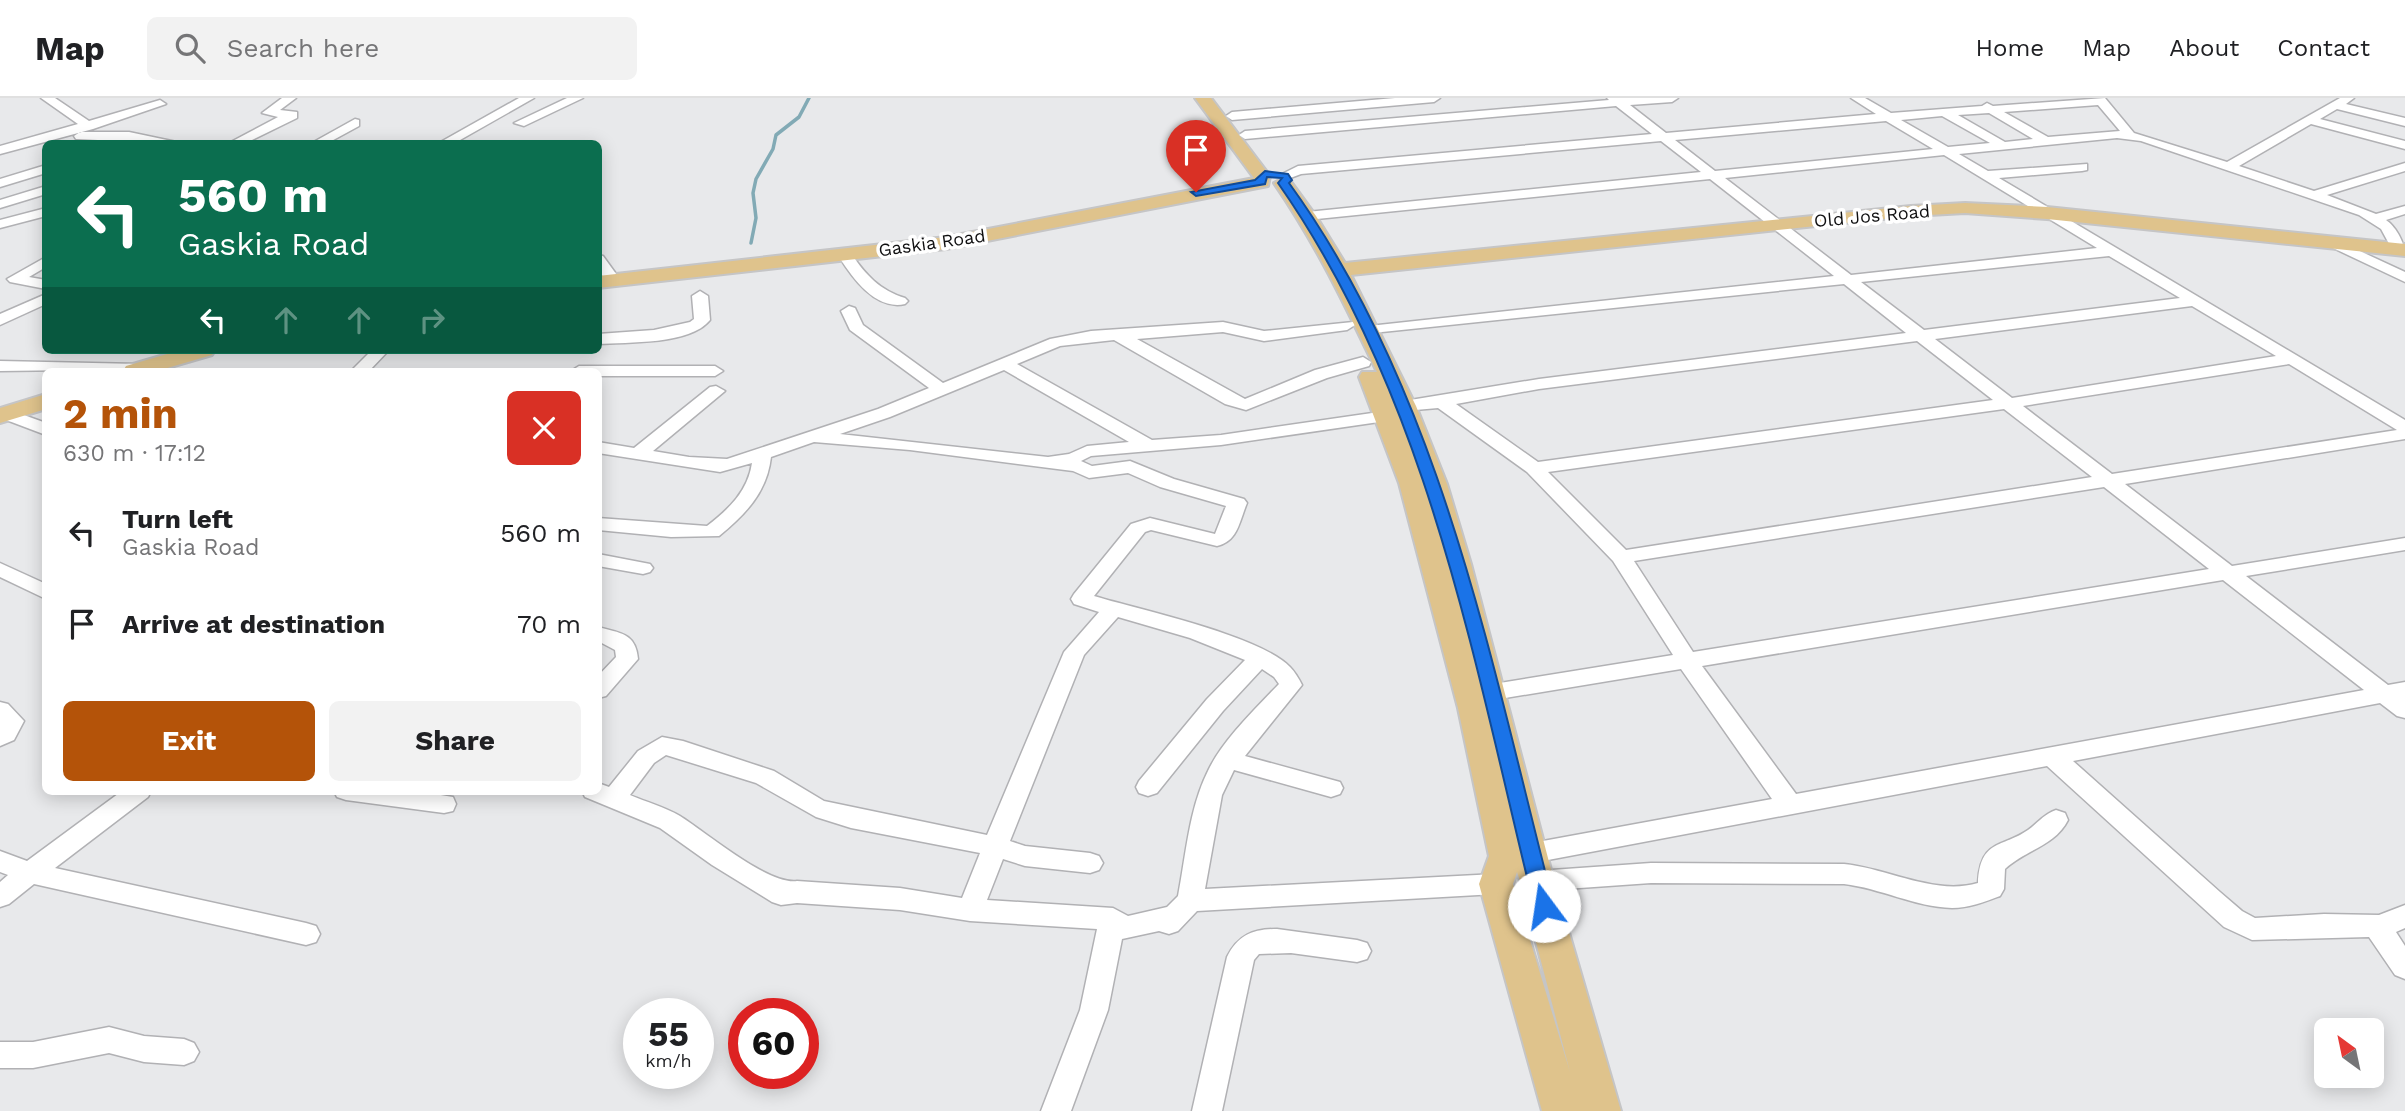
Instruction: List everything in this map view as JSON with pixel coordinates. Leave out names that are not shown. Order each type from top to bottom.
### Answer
[{"type":"main road","points":[[1203,98],[1307,216],[1339,270],[1358,328],[1395,411],[1412,483],[1534,867],[1601,1111]]},
{"type":"main road","points":[[1219,98],[1272,179],[1306,243],[1358,328],[1363,362],[1395,411]]},
{"type":"main road","name":"Gaskia Road","points":[[606,282],[993,235],[1272,179]]},
{"type":"main road","name":"Old Jos Road","points":[[1339,270],[1933,209],[2047,213],[2402,250]]},
{"type":"main road","points":[[143,368],[190,354]]},
{"type":"main road","points":[[3,415],[42,402]]},
{"type":"main road","points":[[1480,694],[1506,856],[1496,884],[1562,1111]]},
{"type":"street","points":[[47,98],[89,126]]},
{"type":"street","points":[[241,140],[293,115],[268,113],[290,98]]},
{"type":"street","points":[[450,140],[528,98]]},
{"type":"street","points":[[520,123],[577,98]]},
{"type":"street","points":[[1232,116],[1434,98]]},
{"type":"street","points":[[1245,135],[1616,100],[1672,98]]},
{"type":"street","points":[[1857,98],[2405,427]]},
{"type":"street","points":[[1970,98],[2046,141]]},
{"type":"street","points":[[2229,166],[2348,98]]},
{"type":"street","points":[[1272,179],[1298,170],[2100,99],[2129,134]]},
{"type":"street","points":[[1616,100],[2229,573],[2395,692],[2405,710]]},
{"type":"street","points":[[4,147],[60,134],[160,104]]},
{"type":"street","points":[[2334,105],[2405,122]]},
{"type":"street","points":[[1943,112],[2004,146]]},
{"type":"street","points":[[2310,120],[2405,145]]},
{"type":"street","points":[[323,140],[355,123]]},
{"type":"street","points":[[60,134],[155,140]]},
{"type":"street","points":[[1307,216],[2129,134],[2377,218],[2387,226],[2402,250]]},
{"type":"street","points":[[136,140],[142,138]]},
{"type":"street","points":[[1985,175],[2082,167]]},
{"type":"street","points":[[2314,195],[2405,167]]},
{"type":"street","points":[[0,183],[42,170]]},
{"type":"street","points":[[0,204],[42,191]]},
{"type":"street","points":[[2377,218],[2405,210]]},
{"type":"street","points":[[0,224],[42,213]]},
{"type":"street","points":[[2336,244],[2405,278]]},
{"type":"street","points":[[602,448],[720,466],[762,456],[884,413],[1056,342],[1231,327],[1264,335],[1358,328],[1852,281],[2111,251]]},
{"type":"street","points":[[845,255],[863,282],[873,291],[900,301]]},
{"type":"street","points":[[42,263],[15,279],[42,284]]},
{"type":"street","points":[[602,339],[693,328],[702,320],[700,296]]},
{"type":"street","points":[[0,320],[42,300]]},
{"type":"street","points":[[1012,457],[1072,459],[1087,452],[1151,447],[1395,411],[1539,384],[2194,301]]},
{"type":"street","points":[[849,311],[856,327],[941,389]]},
{"type":"street","points":[[1117,335],[1208,384],[1231,400],[1246,405],[1321,374],[1363,362]]},
{"type":"street","points":[[80,366],[96,354]]},
{"type":"street","points":[[362,368],[377,354]]},
{"type":"street","points":[[1534,468],[2011,403],[2291,359]]},
{"type":"street","points":[[1004,363],[1151,447]]},
{"type":"street","points":[[0,366],[108,368]]},
{"type":"street","points":[[602,371],[715,371]]},
{"type":"street","points":[[638,454],[716,391]]},
{"type":"street","points":[[1441,402],[1534,468],[1621,557],[1688,662],[1790,805]]},
{"type":"street","points":[[3,415],[42,429]]},
{"type":"street","points":[[1621,557],[2405,434]]},
{"type":"street","points":[[815,437],[1012,457],[1077,467],[1089,472],[1130,467],[1167,483],[1237,503],[1223,538],[1217,540],[1150,524],[1138,528],[1081,599],[1193,631],[1259,658],[1286,673],[1291,685],[1262,716],[1220,771],[1210,795],[1190,901],[1169,923],[1166,918],[1123,928],[1113,919],[970,910],[900,899],[797,892],[781,894],[721,858],[669,821],[604,795],[646,757],[662,747],[683,750],[765,777],[816,808],[852,818],[997,846],[1025,856],[1090,863]]},
{"type":"street","points":[[602,524],[712,532],[750,495],[759,481],[762,456]]},
{"type":"street","points":[[1480,694],[2405,544]]},
{"type":"street","points":[[602,561],[643,568]]},
{"type":"street","points":[[0,569],[42,591]]},
{"type":"street","points":[[970,910],[1075,652],[1113,609]]},
{"type":"street","points":[[602,635],[617,639],[626,647],[627,659],[602,686]]},
{"type":"street","points":[[1148,787],[1214,705],[1259,658]]},
{"type":"street","points":[[1534,867],[1790,805],[2395,692]]},
{"type":"street","points":[[0,710],[12,721],[6,734],[0,738]]},
{"type":"street","points":[[2052,756],[2211,900],[2233,919],[2252,929],[2393,921]]},
{"type":"street","points":[[1228,760],[1331,788]]},
{"type":"street","points":[[0,896],[134,795]]},
{"type":"street","points":[[376,795],[444,804]]},
{"type":"street","points":[[1534,867],[1651,873],[1844,874],[1875,877],[1927,895],[1954,899],[1973,897],[1991,889],[1992,865],[2010,848],[2036,838],[2056,820]]},
{"type":"street","points":[[0,861],[30,873],[306,934]]},
{"type":"street","points":[[1190,901],[1496,884]]},
{"type":"street","points":[[1056,1111],[1094,1010],[1113,919]]},
{"type":"street","points":[[2393,921],[2383,937],[2405,967]]},
{"type":"street","points":[[1207,1111],[1241,957],[1248,946],[1257,941],[1357,951]]},
{"type":"street","points":[[0,1055],[33,1055],[109,1040],[144,1049],[184,1052]]},
{"type":"waterway","points":[[751,243],[756,218],[753,193],[756,179],[773,149],[776,135],[799,117],[809,98]]},
{"type":"route","points":[[1196,192],[1262,181],[1259,179],[1261,176],[1271,173],[1287,177],[1283,183],[1307,216],[1339,270],[1404,406],[1434,484],[1544,906]]}]
